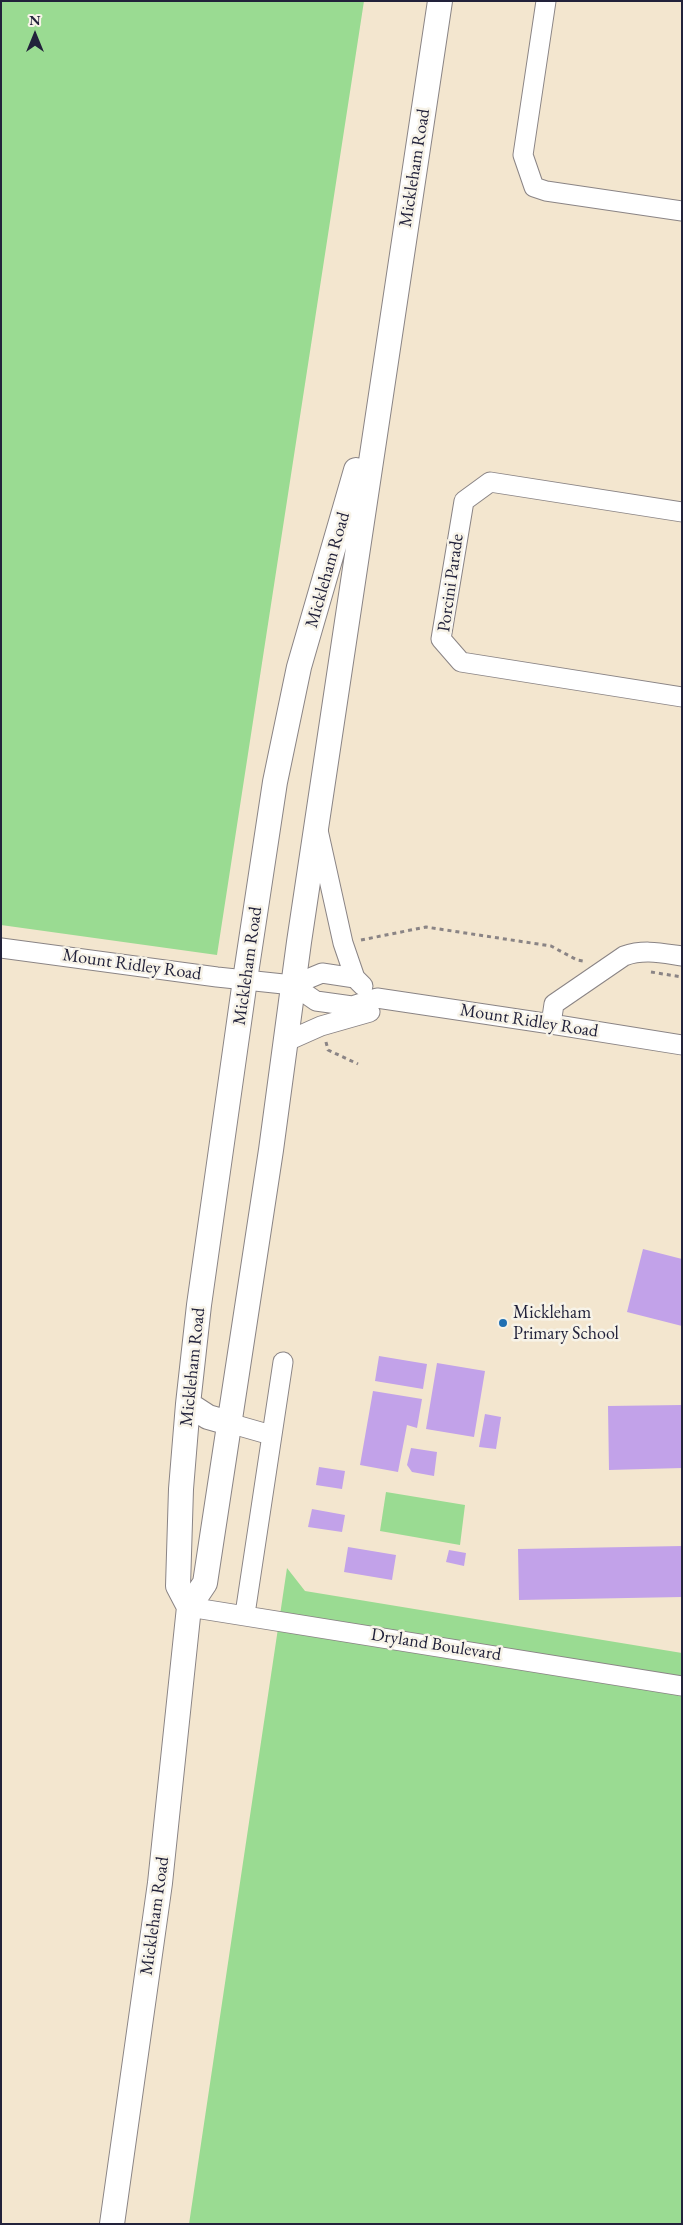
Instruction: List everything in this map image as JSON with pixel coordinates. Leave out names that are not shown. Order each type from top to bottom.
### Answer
[{"type":"main road","name":"Mickleham Road","points":[[112,2224],[160,1883],[189,1607],[205,1582],[271,1150],[284,1042],[440,1]]},
{"type":"main road","name":"Mickleham Road","points":[[189,1607],[178,1586],[181,1489],[188,1404],[199,1304],[275,782],[299,667],[351,491],[390,335]]},
{"type":"main road","points":[[188,1404],[208,1416],[229,1423]]},
{"type":"street","points":[[546,1],[522,155],[534,187],[546,191],[682,212]]},
{"type":"street","name":"Porcini Parade","points":[[682,512],[490,482],[464,501],[442,639],[461,662],[682,697]]},
{"type":"street","points":[[317,821],[343,943],[355,978],[377,998]]},
{"type":"street","name":"Mount Ridley Road","points":[[1,948],[293,985],[322,973],[355,978]]},
{"type":"street","points":[[551,1024],[554,1004],[624,956],[636,952],[652,952],[682,956]]},
{"type":"street","name":"Mount Ridley Road","points":[[293,985],[316,1001],[352,1006],[377,998],[682,1045]]},
{"type":"street","points":[[284,1042],[321,1026],[402,1002]]},
{"type":"street","points":[[245,1614],[283,1362]]},
{"type":"street","points":[[229,1423],[271,1435]]},
{"type":"street","name":"Dryland Boulevard","points":[[189,1607],[245,1614],[682,1686]]},
{"type":"path","points":[[343,943],[426,927],[551,946],[577,960],[610,966]]},
{"type":"path","points":[[646,971],[682,977]]},
{"type":"green space","points":[[1,1],[364,1],[217,955],[1,925]]},
{"type":"green space","points":[[386,1492],[465,1505],[460,1545],[380,1531]]},
{"type":"green space","points":[[287,1568],[305,1591],[682,1653],[682,2224],[189,2224]]},
{"type":"building","points":[[643,1249],[682,1259],[682,1326],[627,1312]]},
{"type":"building","points":[[379,1356],[427,1364],[423,1389],[375,1381]]},
{"type":"building","points":[[437,1363],[485,1371],[474,1437],[426,1429]]},
{"type":"building","points":[[373,1391],[422,1399],[417,1428],[407,1425],[398,1472],[360,1465]]},
{"type":"building","points":[[682,1405],[682,1468],[609,1470],[608,1406]]},
{"type":"building","points":[[485,1414],[501,1417],[496,1449],[479,1447]]},
{"type":"building","points":[[411,1448],[437,1452],[434,1476],[412,1472],[407,1465]]},
{"type":"building","points":[[319,1467],[345,1471],[342,1489],[316,1485]]},
{"type":"building","points":[[312,1509],[345,1515],[342,1532],[308,1527]]},
{"type":"building","points":[[682,1546],[682,1597],[519,1600],[518,1549]]},
{"type":"building","points":[[348,1547],[396,1555],[392,1580],[344,1572]]},
{"type":"building","points":[[449,1550],[466,1553],[464,1566],[446,1562]]},
{"type":"place","name":"Mickleham Primary School","points":[[503,1323]]}]
